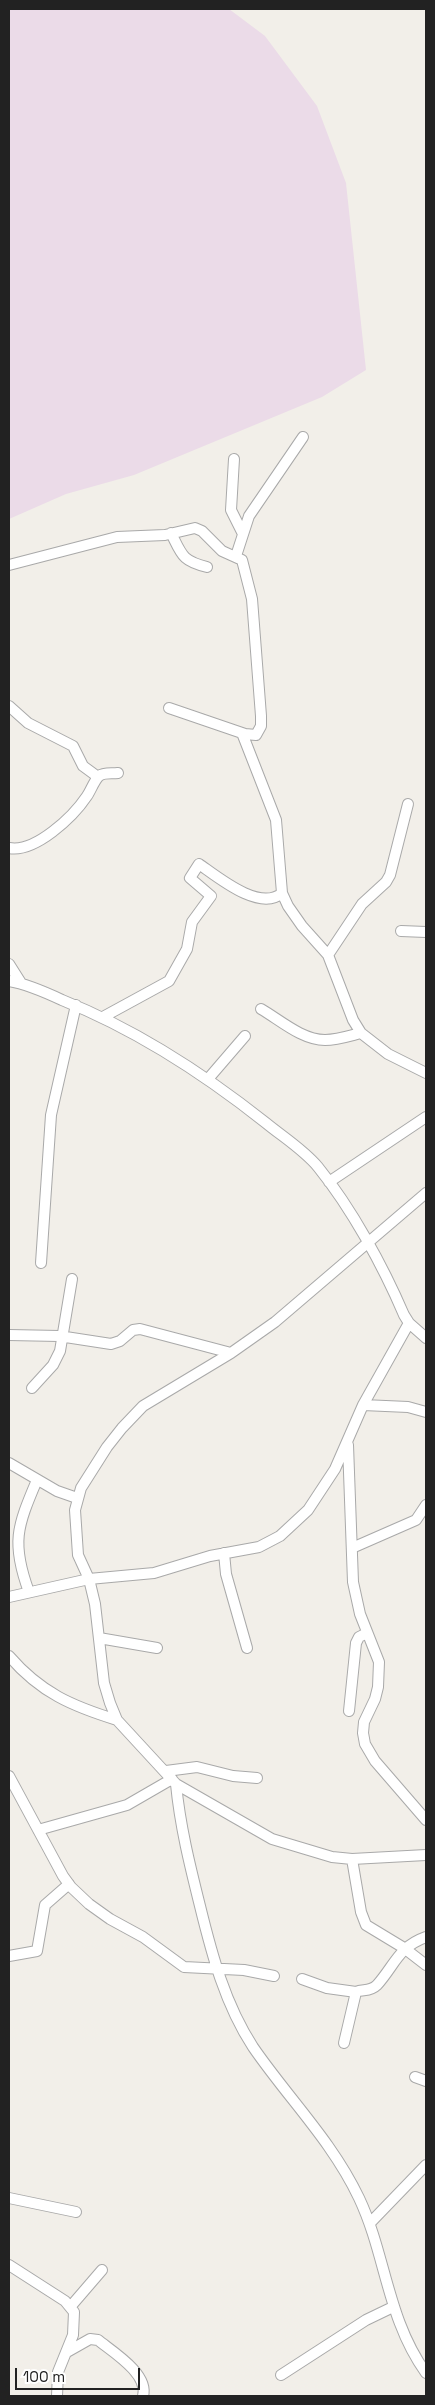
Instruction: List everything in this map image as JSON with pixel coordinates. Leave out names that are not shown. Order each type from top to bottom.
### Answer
[{"type":"street","points":[[236,556],[249,516],[303,436]]},
{"type":"street","points":[[234,459],[231,510],[243,534]]},
{"type":"street","points":[[9,565],[117,536],[171,533],[199,529],[222,551],[236,556],[245,566],[252,599],[261,726],[256,735],[242,733],[169,708]]},
{"type":"street","points":[[171,533],[182,556],[187,561],[208,567]]},
{"type":"street","points":[[9,706],[28,723],[73,746],[83,766],[98,777]]},
{"type":"street","points":[[242,733],[276,820],[282,893],[302,926],[328,955],[353,1020],[361,1033],[388,1054],[426,1073]]},
{"type":"street","points":[[9,848],[27,848],[56,830],[86,798],[98,777],[104,774],[118,774]]},
{"type":"street","points":[[328,955],[362,904],[386,882],[390,875],[408,804]]},
{"type":"street","points":[[103,1017],[169,981],[187,949],[192,922],[211,896],[190,878],[199,864],[222,880],[262,900],[275,899],[282,893]]},
{"type":"street","points":[[401,931],[426,932]]},
{"type":"street","points":[[9,964],[21,983]]},
{"type":"street","points":[[9,981],[21,983],[76,1005],[126,1028],[208,1079],[291,1143],[317,1166],[329,1182],[368,1244],[410,1323],[426,1338]]},
{"type":"street","points":[[41,1263],[51,1115],[76,1005]]},
{"type":"street","points":[[261,1009],[302,1034],[316,1039],[334,1039],[361,1033]]},
{"type":"street","points":[[208,1079],[245,1036]]},
{"type":"street","points":[[329,1182],[426,1117]]},
{"type":"street","points":[[426,1193],[275,1322],[231,1354],[143,1406],[133,1415],[107,1448],[77,1498],[78,1555],[89,1579],[104,1683],[110,1703],[118,1720],[127,1732],[172,1778],[272,1839],[332,1857],[352,1859],[426,1855]]},
{"type":"street","points":[[32,1388],[53,1365],[64,1337],[72,1279]]},
{"type":"street","points":[[9,1597],[89,1579],[154,1572],[224,1553],[259,1547],[280,1536],[298,1522],[331,1476],[363,1406],[410,1323]]},
{"type":"street","points":[[9,1335],[64,1337],[111,1344],[120,1341],[133,1330],[140,1329],[231,1354]]},
{"type":"street","points":[[363,1406],[408,1407],[426,1412]]},
{"type":"street","points":[[348,1442],[353,1582],[360,1614],[376,1651],[379,1675],[375,1699],[364,1722],[365,1744],[375,1761],[426,1820]]},
{"type":"street","points":[[9,1463],[37,1480],[77,1498]]},
{"type":"street","points":[[29,1592],[19,1565],[18,1550],[22,1520],[37,1480]]},
{"type":"street","points":[[352,1548],[416,1520],[426,1504]]},
{"type":"street","points":[[224,1553],[228,1581],[247,1648]]},
{"type":"street","points":[[349,1711],[356,1643],[359,1637],[367,1633]]},
{"type":"street","points":[[99,1638],[157,1648]]},
{"type":"street","points":[[9,1656],[24,1673],[56,1697],[77,1707],[118,1720]]},
{"type":"street","points":[[38,1830],[126,1805],[172,1778],[197,1767],[233,1776],[257,1778]]},
{"type":"street","points":[[9,1778],[68,1884],[103,1914],[143,1937],[176,1962],[193,1969],[244,1970],[274,1976]]},
{"type":"street","points":[[172,1778],[193,1878],[216,1970],[246,2036],[333,2152],[349,2178],[370,2223],[393,2307],[412,2350],[426,2373]]},
{"type":"street","points":[[352,1859],[361,1912],[366,1925],[404,1948],[426,1965]]},
{"type":"street","points":[[9,1956],[37,1951],[45,1905],[68,1884]]},
{"type":"street","points":[[302,1979],[327,1988],[356,1992],[366,1991],[376,1986],[404,1948],[426,1937]]},
{"type":"street","points":[[344,2043],[356,1992]]},
{"type":"street","points":[[415,2077],[426,2081]]},
{"type":"street","points":[[370,2223],[426,2165]]},
{"type":"street","points":[[9,2198],[76,2212]]},
{"type":"street","points":[[9,2265],[71,2306],[75,2319],[67,2352],[58,2372],[57,2396]]},
{"type":"street","points":[[71,2306],[102,2270]]},
{"type":"street","points":[[281,2375],[366,2320],[393,2307]]},
{"type":"street","points":[[67,2352],[90,2339],[98,2340],[138,2376],[145,2390],[143,2396]]},
{"type":"shaded area","points":[[9,9],[229,9],[265,36],[317,106],[346,183],[366,370],[322,397],[134,475],[66,494],[9,519]]}]
